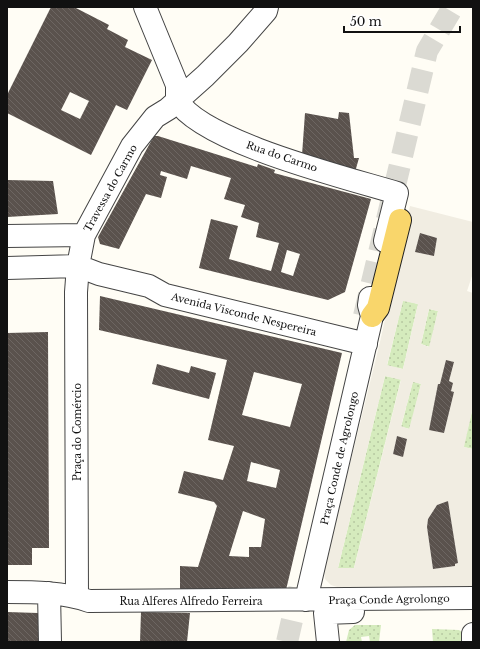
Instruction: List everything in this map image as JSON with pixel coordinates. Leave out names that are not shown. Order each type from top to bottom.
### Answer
[{"type":"main road","points":[[372,316],[378,308],[400,220]]},
{"type":"street","points":[[145,7],[164,57],[177,85],[177,100]]},
{"type":"street","name":"Travessa do Carmo","points":[[78,266],[84,235],[132,146],[155,117],[168,109],[205,76],[238,43],[266,11],[267,7]]},
{"type":"street","name":"Rua do Carmo","points":[[177,100],[182,109],[207,127],[263,151],[397,192],[369,305],[372,316]]},
{"type":"street","points":[[7,236],[84,235]]},
{"type":"street","points":[[7,268],[78,266]]},
{"type":"street","name":"Avenida Visconde Nespereira","points":[[78,266],[99,274],[149,286],[164,295],[366,344]]},
{"type":"street","name":"Praça do Comércio","points":[[77,597],[78,266]]},
{"type":"street","name":"Praça Conde de Agrolongo","points":[[306,600],[372,316]]},
{"type":"street","points":[[7,592],[49,593],[77,597]]},
{"type":"street","points":[[49,593],[50,642]]},
{"type":"street","name":"Rua Alferes Alfredo Ferreira","points":[[77,597],[89,601],[306,600]]},
{"type":"street","name":"Praça Conde Agrolongo","points":[[306,600],[473,598]]},
{"type":"street","points":[[328,642],[325,613],[454,609],[467,610],[473,614]]},
{"type":"street","points":[[473,634],[473,642]]},
{"type":"green space","points":[[403,300],[418,304],[403,369],[387,366]]},
{"type":"green space","points":[[429,309],[438,311],[430,347],[421,344]]},
{"type":"green space","points":[[385,376],[401,379],[354,568],[338,568]]},
{"type":"green space","points":[[413,381],[421,384],[410,429],[401,427]]},
{"type":"green space","points":[[473,407],[473,449],[463,447]]},
{"type":"green space","points":[[355,625],[381,625],[379,642],[370,642],[369,636],[361,637],[362,642],[346,642],[349,630]]},
{"type":"green space","points":[[432,629],[459,630],[463,633],[466,642],[433,642]]},
{"type":"shaded area","points":[[410,206],[473,222],[473,273],[467,291],[473,293],[473,407],[464,447],[473,449],[473,588],[340,588],[331,585],[325,579],[324,570],[380,342]],"holes":[[[420,233],[437,238],[434,256],[415,252]],[[403,301],[418,304],[403,369],[387,365]],[[429,309],[438,311],[429,347],[421,344]],[[454,363],[449,381],[453,383],[451,391],[454,392],[444,433],[429,430],[438,384],[440,384]],[[385,376],[401,380],[354,568],[338,568]],[[413,382],[421,384],[409,429],[401,426]],[[397,436],[407,439],[403,456],[393,454]],[[448,501],[458,563],[455,564],[455,566],[433,569],[427,527],[428,519],[437,505]]]},
{"type":"building","points":[[51,7],[74,7],[109,25],[107,29],[128,40],[125,47],[152,60],[127,110],[116,105],[91,155],[7,113],[7,95]],"holes":[[[70,92],[89,101],[80,119],[61,110]]]},
{"type":"building","points":[[339,112],[349,113],[354,158],[359,158],[355,172],[302,155],[305,113],[338,119]]},
{"type":"building","points":[[154,136],[257,167],[258,164],[275,170],[274,173],[371,199],[345,292],[328,300],[199,268],[211,219],[238,226],[229,259],[271,271],[279,243],[256,237],[259,223],[241,217],[245,205],[224,199],[231,178],[191,166],[187,179],[161,171],[160,175],[167,177],[161,198],[146,194],[119,249],[100,244],[98,237]],"holes":[[[287,250],[300,254],[293,276],[281,272]]]},
{"type":"building","points":[[7,180],[53,181],[58,214],[7,217]]},
{"type":"building","points":[[420,233],[437,238],[434,256],[415,252]]},
{"type":"building","points":[[100,296],[342,353],[286,590],[180,589],[180,566],[198,567],[217,506],[214,502],[178,493],[184,471],[223,480],[234,446],[208,440],[227,360],[99,330]],"holes":[[[254,372],[302,384],[290,427],[242,415]],[[251,462],[280,470],[276,488],[247,481]],[[243,511],[265,519],[261,547],[249,547],[249,557],[229,556]]]},
{"type":"building","points":[[48,332],[49,548],[32,548],[32,565],[7,565],[7,333]]},
{"type":"building","points":[[446,360],[454,362],[449,381],[453,383],[451,391],[454,392],[444,433],[429,430],[438,384],[440,384]]},
{"type":"building","points":[[157,364],[189,373],[191,366],[216,373],[209,399],[152,384]]},
{"type":"building","points":[[397,436],[407,439],[403,457],[393,454]]},
{"type":"building","points":[[448,501],[458,563],[455,564],[455,566],[433,569],[427,527],[428,519],[437,505]]},
{"type":"building","points":[[7,612],[38,613],[38,642],[7,642]]},
{"type":"building","points":[[141,612],[190,613],[187,642],[140,642]]},
{"type":"tunnel","points":[[364,316],[427,51],[453,7]]},
{"type":"tunnel","points":[[287,642],[301,581]]}]
